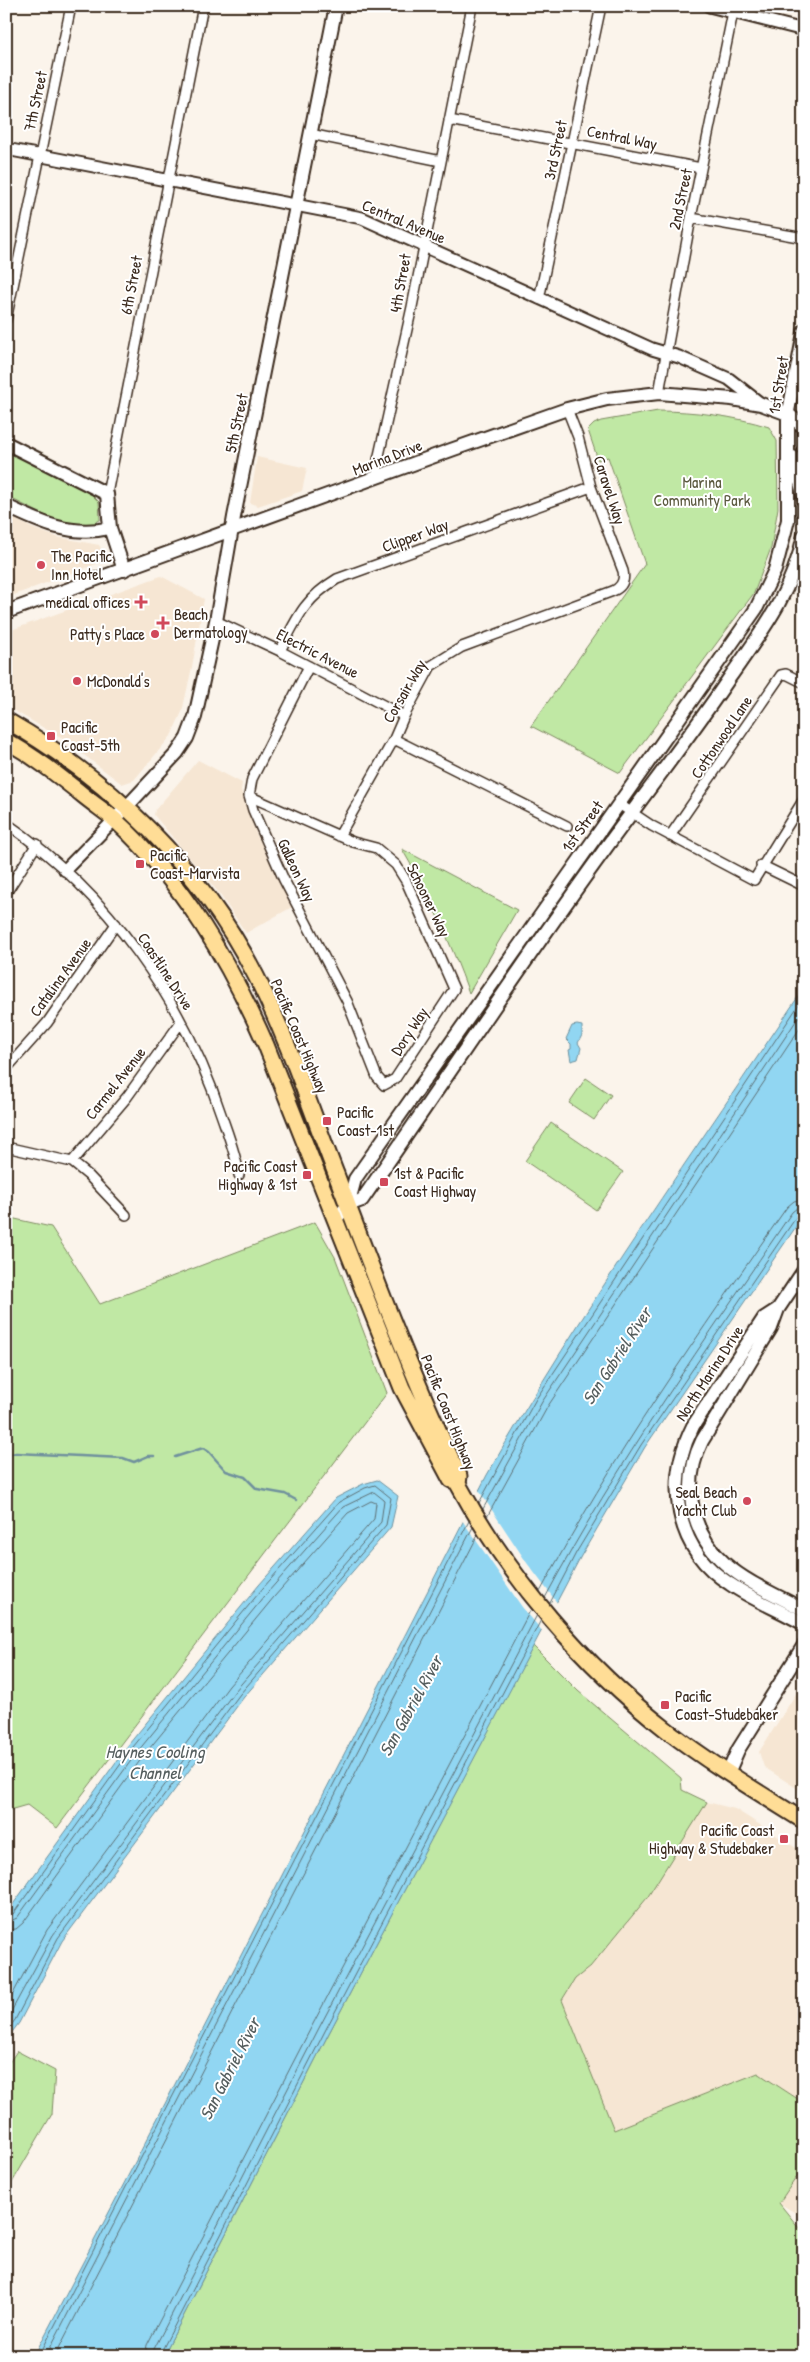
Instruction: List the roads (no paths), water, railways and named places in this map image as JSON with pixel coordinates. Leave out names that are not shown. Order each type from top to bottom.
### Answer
[{"type":"highway","name":"Pacific Coast Highway","points":[[6,720],[62,754],[127,807],[179,861],[199,886],[256,975],[283,1035],[436,1428],[459,1476],[459,1486]]},
{"type":"highway","name":"Pacific Coast Highway","points":[[6,741],[51,769],[114,820],[161,869],[204,925],[245,996],[402,1388],[451,1481],[459,1486]]},
{"type":"highway","points":[[51,769],[62,754]]},
{"type":"highway","points":[[459,1486],[482,1526],[517,1576],[562,1630],[634,1702],[667,1730],[728,1773],[804,1821]]},
{"type":"main road","name":"5th Street","points":[[114,820],[158,775],[187,738],[195,717],[216,621],[232,530],[336,6]]},
{"type":"main road","name":"Marina Drive","points":[[6,612],[567,409],[607,399],[659,393],[704,395],[761,404],[788,414],[804,427]]},
{"type":"main road","name":"Marina Drive","points":[[788,414],[804,412]]},
{"type":"main road","name":"1st Street","points":[[348,1206],[355,1179],[743,628],[766,590],[775,570],[788,520],[788,414]]},
{"type":"main road","points":[[6,442],[107,494]]},
{"type":"main road","name":"1st Street","points":[[789,446],[804,497]]},
{"type":"main road","name":"6th Street","points":[[107,494],[110,528],[124,570]]},
{"type":"main road","points":[[6,506],[56,528],[73,532],[97,531],[110,528]]},
{"type":"main road","name":"1st Street","points":[[335,1220],[348,1206],[362,1200],[599,856],[709,707],[770,618],[786,592],[798,561],[804,535]]},
{"type":"main road","name":"North Marina Drive","points":[[700,1546],[692,1499],[692,1468],[696,1453],[771,1328],[778,1309],[804,1270]]},
{"type":"main road","points":[[700,1546],[739,1575],[804,1610]]},
{"type":"main road","points":[[700,1546],[705,1562],[730,1585],[804,1624]]},
{"type":"main road","points":[[728,1773],[740,1747],[804,1645]]},
{"type":"street","name":"7th Street","points":[[6,320],[71,6]]},
{"type":"street","name":"6th Street","points":[[107,494],[203,6]]},
{"type":"street","name":"4th Street","points":[[377,478],[378,460],[412,307],[422,246],[472,6]]},
{"type":"street","name":"3rd Street","points":[[539,299],[601,6]]},
{"type":"street","points":[[709,6],[804,30]]},
{"type":"street","name":"2nd Street","points":[[659,393],[691,218],[733,12]]},
{"type":"street","name":"Central Way","points":[[449,120],[702,168]]},
{"type":"street","points":[[310,134],[441,160]]},
{"type":"street","name":"Central Avenue","points":[[6,149],[362,218],[652,349],[666,352],[729,379],[761,404]]},
{"type":"street","points":[[691,218],[804,238]]},
{"type":"street","name":"1st Street","points":[[788,414],[804,330]]},
{"type":"street","name":"Caravel Way","points":[[567,409],[578,436],[591,487],[623,571],[623,581]]},
{"type":"street","name":"Clipper Way","points":[[280,651],[307,601],[322,588],[337,579],[591,487]]},
{"type":"street","name":"Corsair Way","points":[[339,836],[394,739],[431,666],[462,647],[618,589],[623,581]]},
{"type":"street","name":"Electric Avenue","points":[[216,621],[280,651],[404,716]]},
{"type":"street","points":[[249,796],[252,779],[309,666]]},
{"type":"street","name":"Cottonwood Lane","points":[[670,836],[781,675],[786,674],[804,683]]},
{"type":"street","points":[[394,739],[567,826]]},
{"type":"street","name":"Schooner Way","points":[[249,796],[353,842],[376,848],[396,865],[406,881],[454,989]]},
{"type":"street","name":"Galleon Way","points":[[249,796],[253,810],[284,880],[347,1001],[377,1077],[384,1085]]},
{"type":"street","points":[[619,804],[670,836],[754,880],[761,865],[804,799]]},
{"type":"street","points":[[65,870],[114,820]]},
{"type":"street","name":"Coastline Drive","points":[[6,823],[37,844],[65,870],[116,924],[150,969],[196,1050],[217,1101],[236,1159],[239,1175]]},
{"type":"street","points":[[6,893],[37,844]]},
{"type":"street","points":[[761,865],[804,886]]},
{"type":"street","name":"Catalina Avenue","points":[[6,1069],[47,1023],[116,924]]},
{"type":"street","name":"Dory Way","points":[[384,1085],[395,1079],[454,989]]},
{"type":"street","name":"Carmel Avenue","points":[[72,1162],[127,1097],[181,1022]]},
{"type":"street","points":[[6,1147],[72,1162],[88,1175],[126,1215]]},
{"type":"water","name":"San Gabriel River","points":[[804,988],[804,1215],[645,1447],[581,1556],[329,2033],[163,2356],[34,2356],[487,1475],[524,1412],[601,1290]]},
{"type":"water","points":[[572,1026],[582,1026],[582,1035],[578,1043],[581,1048],[578,1059],[571,1061],[569,1050],[571,1049],[571,1044],[566,1039]]},
{"type":"water","name":"Haynes Cooling Channel","points":[[377,1480],[398,1496],[391,1527],[244,1697],[62,1941],[19,2023],[6,2040],[6,1914],[129,1744],[259,1585],[336,1498],[363,1484]]},
{"type":"waterway","points":[[175,1457],[203,1448],[226,1471],[245,1477],[257,1489],[285,1494],[296,1500]]},
{"type":"waterway","points":[[6,1455],[16,1453],[123,1458],[134,1462],[148,1456],[154,1456]]},
{"type":"place","name":"The Pacific Inn Hotel","points":[[41,565]]},
{"type":"place","name":"medical offices","points":[[141,602]]},
{"type":"place","name":"Beach Dermatology","points":[[163,623]]},
{"type":"place","name":"Patty's Place","points":[[155,634]]},
{"type":"place","name":"McDonald's","points":[[77,681]]},
{"type":"place","name":"Pacific Coast-5th","points":[[51,736]]},
{"type":"place","name":"Pacific Coast-Marvista","points":[[140,864]]},
{"type":"place","name":"Pacific Coast-1st","points":[[327,1121]]},
{"type":"place","name":"Pacific Coast Highway & 1st","points":[[307,1175]]},
{"type":"place","name":"1st & Pacific Coast Highway","points":[[384,1182]]},
{"type":"place","name":"Seal Beach Yacht Club","points":[[747,1501]]},
{"type":"place","name":"Pacific Coast-Studebaker","points":[[665,1705]]},
{"type":"place","name":"Pacific Coast Highway & Studebaker","points":[[784,1839]]},
{"type":"park label","name":"Marina Community Park","points":[[702,491]]}]
